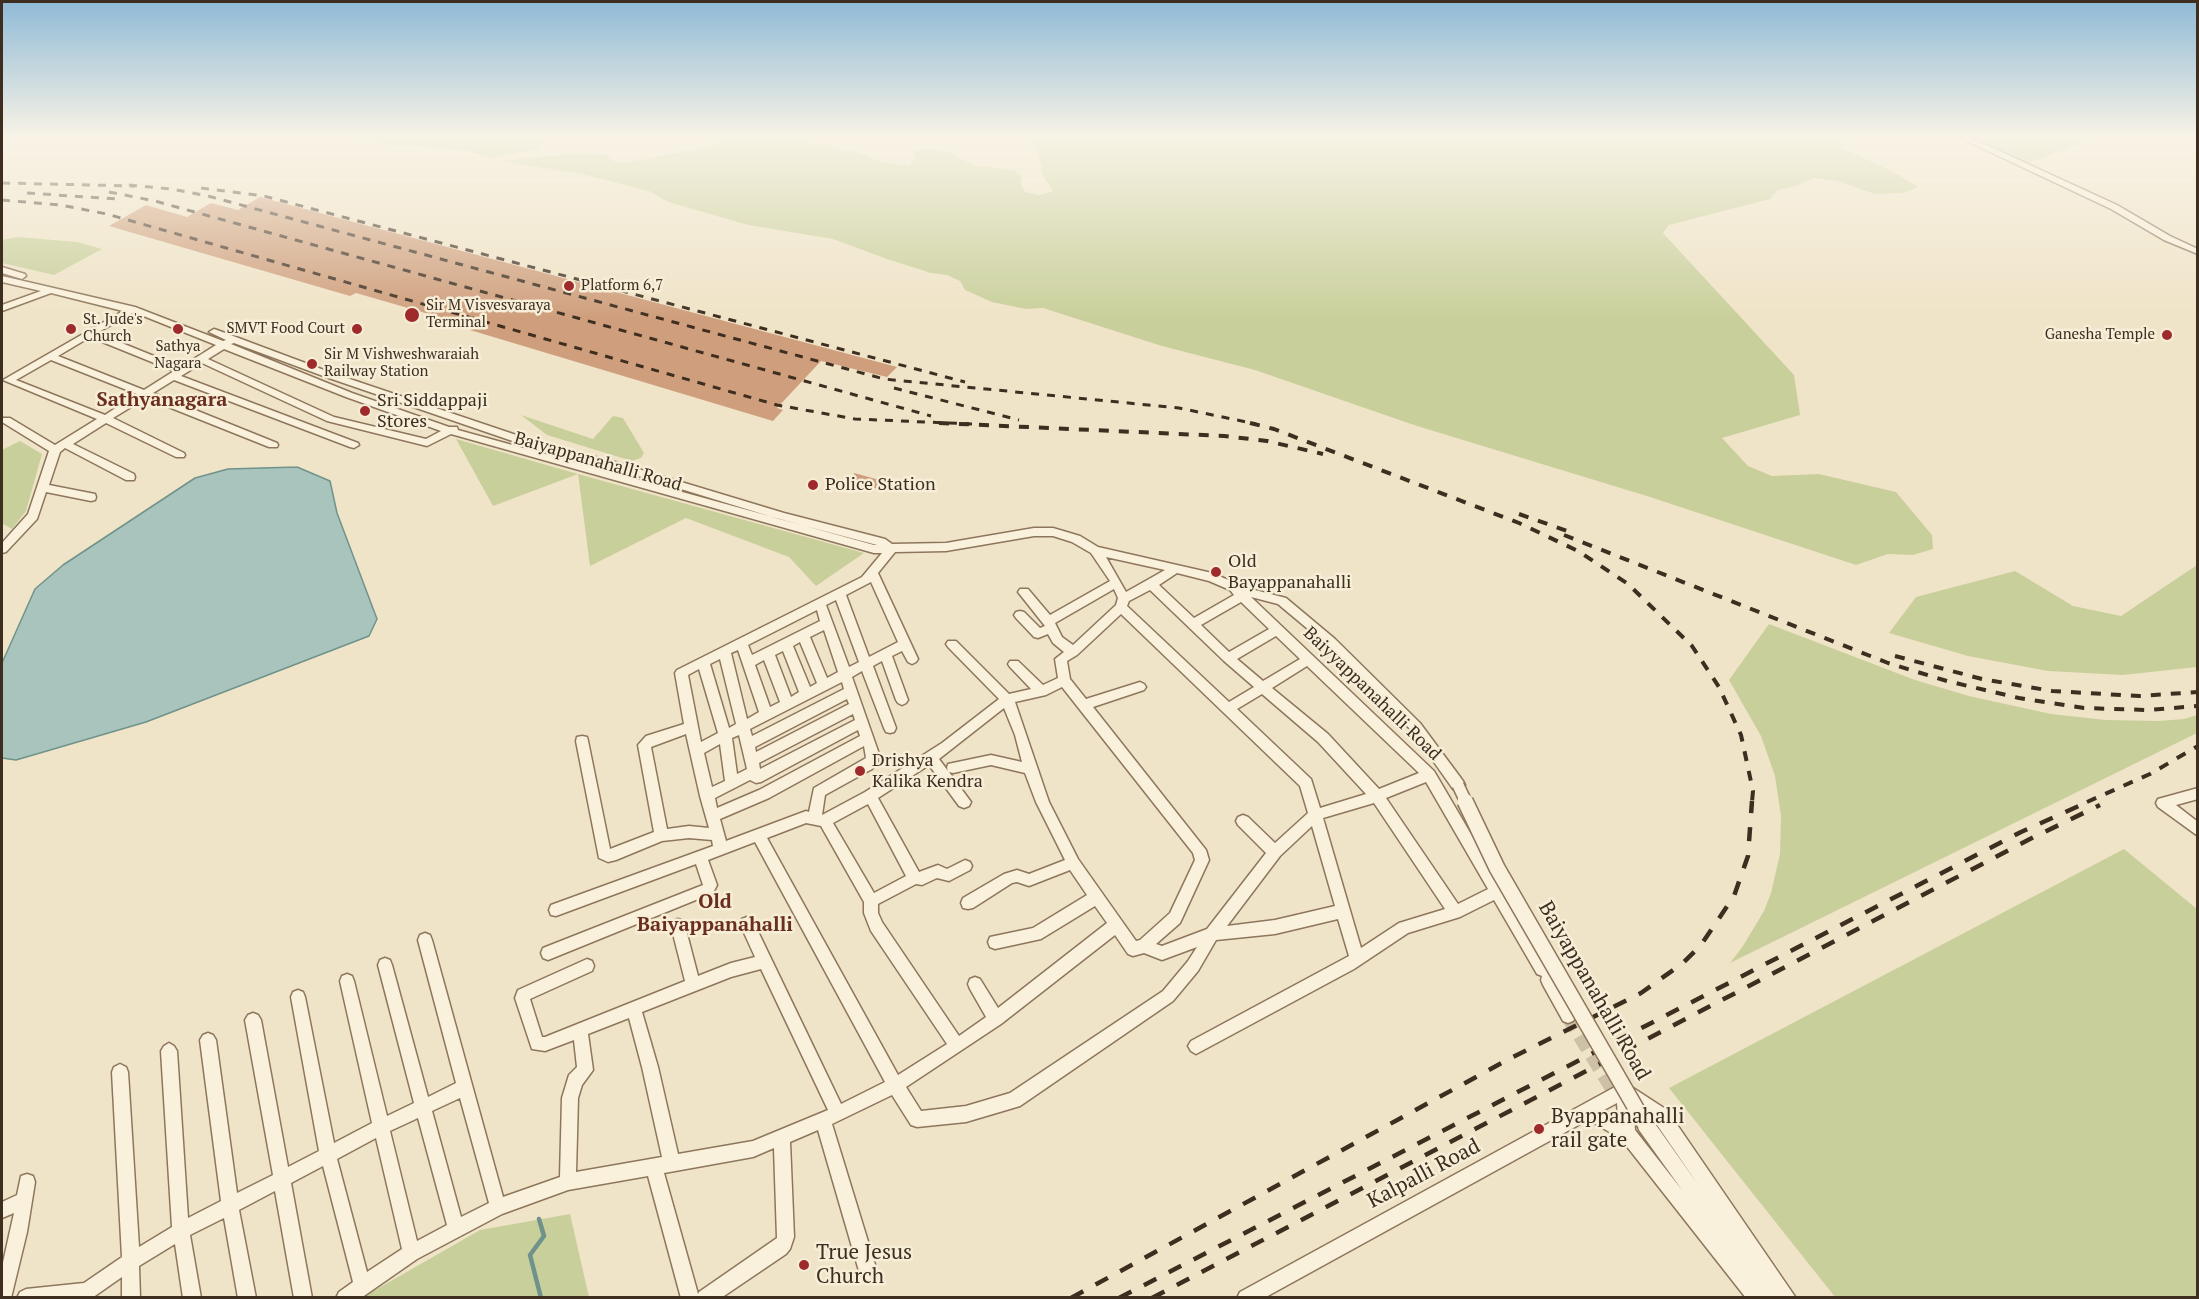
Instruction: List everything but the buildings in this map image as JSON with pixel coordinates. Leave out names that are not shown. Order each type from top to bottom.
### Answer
[{"type":"street","points":[[2091,197],[2167,238],[2198,252]]},
{"type":"street","name":"Baiyappanahalli Road","points":[[2,270],[132,309],[534,445],[611,464],[690,494]]},
{"type":"street","name":"Baiyappanahalli Road","points":[[2,279],[135,302],[350,395],[451,430],[690,494],[874,549],[946,547],[1034,532],[1053,532],[1076,539],[1095,550],[1212,577],[1244,591],[1282,601],[1331,642],[1416,727],[1458,785],[1497,868],[1645,1124],[1770,1298]]},
{"type":"street","points":[[2,308],[56,287]]},
{"type":"street","points":[[132,309],[8,380],[104,418],[180,455]]},
{"type":"street","points":[[89,333],[177,374],[354,446]]},
{"type":"street","points":[[3,546],[33,516],[42,487],[60,447],[229,342]]},
{"type":"street","points":[[50,356],[273,445]]},
{"type":"street","points":[[201,359],[331,419],[427,443],[464,421]]},
{"type":"street","points":[[6,420],[60,447],[130,477]]},
{"type":"street","points":[[42,487],[91,496]]},
{"type":"street","points":[[721,849],[691,727],[682,672],[866,580],[891,548]]},
{"type":"street","points":[[1095,550],[1116,583],[1123,602],[1229,708],[1302,776],[1306,783],[1357,959]]},
{"type":"street","points":[[952,644],[1007,699],[1022,735],[1030,769],[1043,802],[1073,863],[1133,949],[1144,946],[1175,918],[1202,860],[1199,850],[1064,680],[1061,659],[1073,652],[1123,602],[1175,569]]},
{"type":"street","points":[[872,572],[912,659]]},
{"type":"street","points":[[1020,615],[1038,634],[1116,583]]},
{"type":"street","points":[[1151,584],[1228,658],[1323,738],[1377,796],[1455,912]]},
{"type":"street","name":"Baiyyappanahalli Road","points":[[1231,585],[1429,775],[1498,891],[1568,1016]]},
{"type":"street","points":[[1024,592],[1050,625],[1057,640],[1073,652]]},
{"type":"street","points":[[839,593],[890,728]]},
{"type":"street","points":[[1192,624],[1242,596]]},
{"type":"street","points":[[820,603],[873,754],[872,761],[819,792],[820,819],[871,901],[871,913],[876,926],[957,1046]]},
{"type":"street","points":[[748,662],[826,623]]},
{"type":"street","points":[[1228,658],[1277,630]]},
{"type":"street","points":[[803,635],[824,684]]},
{"type":"street","points":[[741,642],[766,714]]},
{"type":"street","points":[[786,644],[806,693]]},
{"type":"street","points":[[697,750],[905,644]]},
{"type":"street","points":[[724,651],[756,778],[862,723]]},
{"type":"street","points":[[768,653],[787,703]]},
{"type":"street","points":[[885,654],[902,700]]},
{"type":"street","points":[[1229,708],[1309,659]]},
{"type":"street","points":[[704,661],[725,735],[732,784]]},
{"type":"street","points":[[1014,664],[1042,692]]},
{"type":"street","points":[[556,910],[806,817],[820,819],[870,796],[947,747],[1007,699],[1042,692],[1064,680]]},
{"type":"street","points":[[1084,705],[1140,687]]},
{"type":"street","points":[[748,744],[851,691]]},
{"type":"street","points":[[707,796],[732,784],[753,766],[856,706]]},
{"type":"street","points":[[661,835],[644,745],[651,740],[691,727]]},
{"type":"street","points":[[712,816],[764,794],[867,738]]},
{"type":"street","points":[[582,741],[604,854],[608,856],[661,835],[689,832],[717,835]]},
{"type":"street","points":[[930,757],[964,802]]},
{"type":"street","points":[[953,768],[991,760],[1030,769]]},
{"type":"street","points":[[758,835],[895,1085],[917,1119],[966,1114],[1014,1100],[1168,996],[1193,966],[1212,934],[1275,852],[1315,814],[1377,796],[1429,775]]},
{"type":"street","points":[[2198,793],[2163,803],[2198,830]]},
{"type":"street","points":[[870,796],[915,878],[920,880],[938,871],[944,875],[949,874],[965,866]]},
{"type":"street","points":[[1243,821],[1275,852]]},
{"type":"street","points":[[548,953],[708,889],[710,885],[700,856]]},
{"type":"street","points":[[968,903],[1009,878],[1017,876],[1029,880],[1073,863]]},
{"type":"street","points":[[871,901],[915,878]]},
{"type":"street","points":[[1196,1046],[1357,959],[1404,928],[1455,912],[1498,891]]},
{"type":"street","points":[[994,942],[1015,936],[1036,934],[1097,897]]},
{"type":"street","points":[[1144,946],[1162,953],[1212,934],[1275,927],[1343,911]]},
{"type":"street","points":[[747,924],[765,961],[831,1118],[868,1271]]},
{"type":"street","points":[[345,1298],[411,1253],[498,1207],[567,1182],[753,1149],[831,1118],[895,1085],[957,1046],[996,1019],[1117,924]]},
{"type":"street","points":[[678,926],[693,984]]},
{"type":"street","points":[[425,940],[498,1207]]},
{"type":"street","points":[[587,966],[527,992],[522,998],[537,1044],[634,1009],[731,970],[765,961]]},
{"type":"street","points":[[385,965],[456,1229]]},
{"type":"street","points":[[347,981],[411,1253]]},
{"type":"street","points":[[975,984],[996,1019]]},
{"type":"street","points":[[298,997],[328,1156],[362,1285]]},
{"type":"street","points":[[634,1009],[672,1164]]},
{"type":"street","points":[[254,1020],[303,1298]]},
{"type":"street","points":[[567,1182],[570,1098],[575,1081],[585,1070],[580,1029]]},
{"type":"street","points":[[208,1040],[231,1205],[247,1298]]},
{"type":"street","points":[[169,1051],[181,1231],[192,1298]]},
{"type":"street","points":[[120,1072],[130,1298]]},
{"type":"street","points":[[26,1298],[69,1295],[87,1291],[130,1261],[181,1231],[381,1127],[466,1087]]},
{"type":"street","points":[[1623,1100],[1660,1116],[1787,1298]]},
{"type":"street","name":"Baiyappanahalli Road","points":[[1623,1100],[1627,1133]]},
{"type":"street","name":"Kalpalli Road","points":[[1246,1298],[1583,1114],[1623,1100]]},
{"type":"street","points":[[1583,1114],[1598,1116],[1627,1133],[1757,1298]]},
{"type":"street","points":[[705,1298],[780,1248],[784,1243],[786,1237],[782,1139]]},
{"type":"street","points":[[654,1167],[690,1298]]},
{"type":"street","points":[[2,1298],[6,1268],[25,1200],[27,1182]]},
{"type":"street","points":[[2,1210],[25,1200]]},
{"type":"green space","points":[[659,197],[1772,197],[1669,225],[1663,233],[1794,375],[1800,415],[1722,438],[1748,466],[1772,476],[1819,474],[1896,492],[1932,535],[1933,549],[1913,555],[1888,554],[1856,565],[1650,497],[1414,425],[1255,370],[1162,346],[1043,308],[1026,309],[992,302],[965,290],[960,281],[947,275],[931,273],[833,239],[748,225],[668,202]]},
{"type":"green space","points":[[18,237],[77,242],[102,249],[54,275],[2,263],[2,240]]},
{"type":"green space","points":[[521,415],[593,439],[613,416],[623,418],[644,453],[641,458],[632,461],[547,435]]},
{"type":"green space","points":[[456,439],[578,474],[493,506]]},
{"type":"green space","points":[[20,441],[42,454],[26,511],[12,529],[3,524],[2,518],[2,450]]},
{"type":"green space","points":[[578,474],[864,553],[816,586],[789,557],[686,518],[590,566]]},
{"type":"green space","points":[[2197,565],[2197,667],[2123,675],[2048,671],[1968,656],[1889,633],[1916,597],[2015,571],[2073,606],[2121,616]]},
{"type":"green space","points":[[1769,624],[1915,680],[1969,696],[2051,714],[2106,720],[2159,721],[2184,719],[2197,715],[2197,733],[1730,963],[1764,911],[1771,893],[1780,854],[1781,816],[1775,776],[1761,736],[1729,680]]},
{"type":"green space","points":[[2124,849],[2197,909],[2197,1297],[1835,1297],[1669,1088]]},
{"type":"green space","points":[[570,1214],[589,1297],[363,1297],[480,1230]]},
{"type":"water","points":[[297,467],[330,481],[337,513],[377,619],[369,636],[146,722],[16,760],[2,758],[2,663],[35,589],[63,565],[195,478],[228,469]]},
{"type":"waterway","points":[[539,1219],[544,1236],[530,1255],[541,1298]]},
{"type":"tunnel","points":[[1568,1016],[1619,1099]]},
{"type":"railway","points":[[81,197],[117,199]]},
{"type":"railway","points":[[133,197],[931,416]]},
{"type":"railway","points":[[210,197],[884,379],[1179,408],[1256,424]]},
{"type":"railway","points":[[266,197],[965,382]]},
{"type":"railway","points":[[2,200],[60,205],[107,214],[777,405],[855,419],[972,424]]},
{"type":"railway","points":[[894,388],[1019,420]]},
{"type":"railway","points":[[939,423],[1224,436],[1267,441],[1323,454]]},
{"type":"railway","points":[[1250,423],[1274,429],[1519,523],[1578,551],[1628,584],[1692,646],[1719,687],[1741,735],[1753,791],[1752,802]]},
{"type":"railway","points":[[1519,514],[1573,533]]},
{"type":"railway","points":[[1564,535],[1888,663],[1947,681],[2019,698],[2084,708],[2148,710],[2198,706]]},
{"type":"railway","points":[[1895,656],[1982,679],[2052,691],[2139,696],[2198,692]]},
{"type":"railway","points":[[2087,802],[2150,774],[2198,746]]},
{"type":"railway","points":[[1071,1298],[1509,1059],[1641,993],[1683,963],[1701,945],[1734,896],[1748,856],[1752,801]]},
{"type":"railway","points":[[1119,1298],[2021,832],[2090,801]]},
{"type":"railway","points":[[1152,1298],[2028,840],[2100,805]]},
{"type":"place","name":"Platform 6,7","points":[[569,286]]},
{"type":"place","name":"Sir M Visvesvaraya Terminal","points":[[412,315]]},
{"type":"place","name":"St. Jude's Church","points":[[71,329]]},
{"type":"place","name":"Sathya Nagara","points":[[178,329]]},
{"type":"place","name":"SMVT Food Court","points":[[357,329]]},
{"type":"place","name":"Ganesha Temple","points":[[2167,335]]},
{"type":"place","name":"Sir M Vishweshwaraiah Railway Station","points":[[312,364]]},
{"type":"place","name":"Sri Siddappaji Stores","points":[[365,411]]},
{"type":"place","name":"Police Station","points":[[813,485]]},
{"type":"place","name":"Old Bayappanahalli","points":[[1216,572]]},
{"type":"place","name":"Drishya Kalika Kendra","points":[[860,771]]},
{"type":"place","name":"Byappanahalli rail gate","points":[[1539,1129]]},
{"type":"place","name":"True Jesus Church","points":[[804,1265]]},
{"type":"district","name":"Sathyanagara","points":[[162,400]]},
{"type":"district","name":"Old Baiyappanahalli","points":[[715,914]]}]
